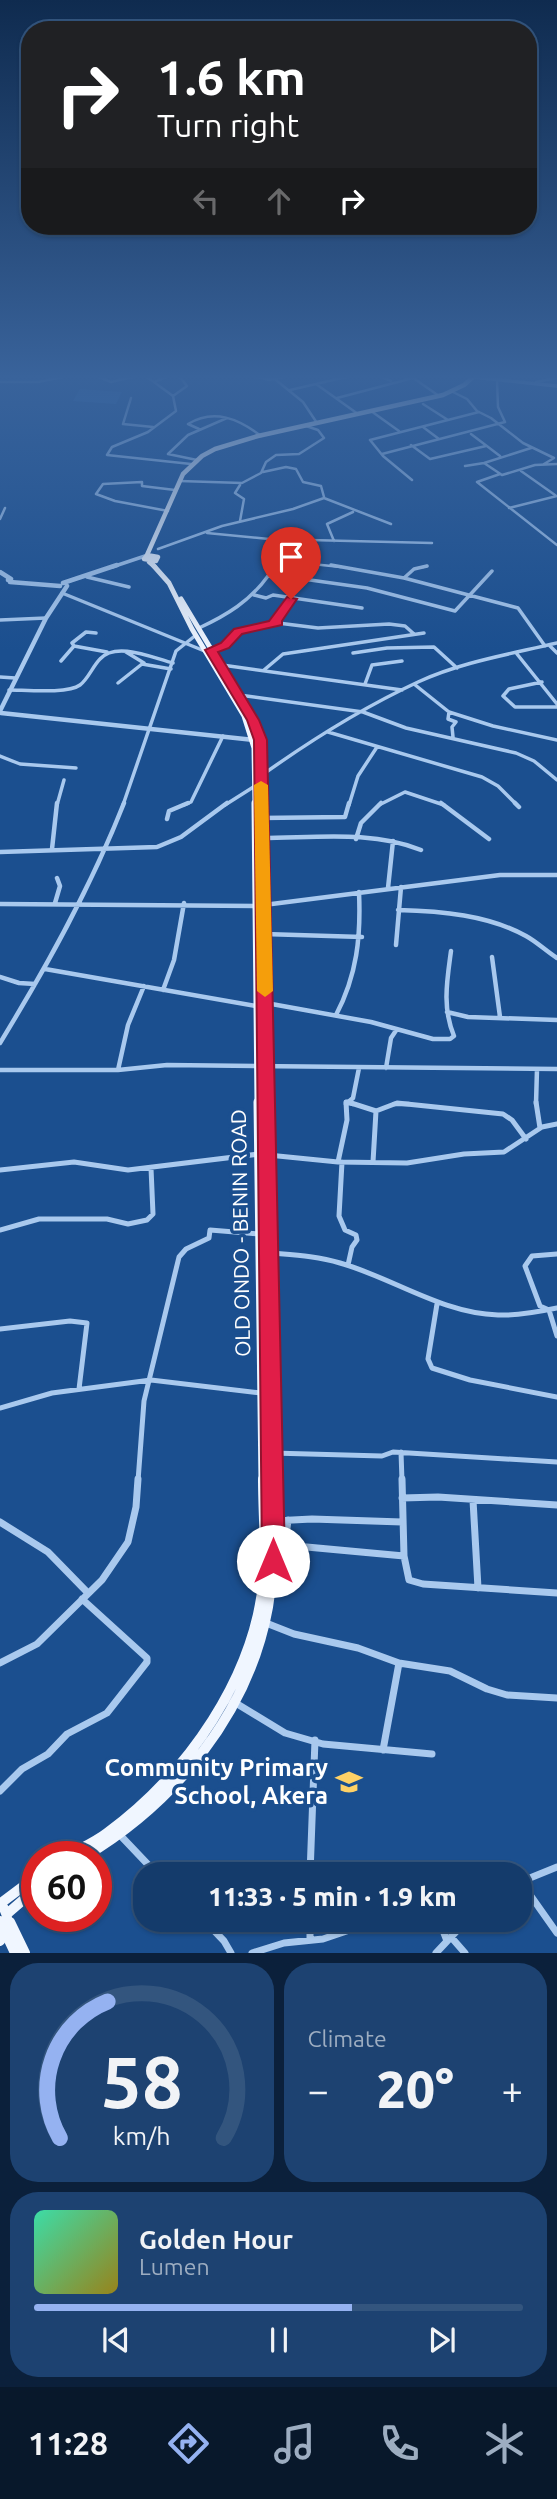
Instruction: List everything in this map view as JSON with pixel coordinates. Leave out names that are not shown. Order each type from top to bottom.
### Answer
[{"type":"main road","points":[[150,558],[175,490],[188,468]]},
{"type":"main road","points":[[150,558],[158,549],[157,542]]},
{"type":"main road","name":"OLD ONDO - BENIN ROAD","points":[[150,558],[197,632],[256,738]]},
{"type":"main road","name":"OLD ONDO - BENIN ROAD","points":[[98,1841],[116,1832],[195,1745],[233,1680],[253,1632],[264,1575],[264,1154],[267,1066],[256,738],[239,695],[222,665],[208,651]]},
{"type":"main road","name":"OLD ONDO - BENIN ROAD","points":[[104,1841],[177,1786],[210,1741],[233,1701],[257,1649],[265,1623],[275,1545],[272,1453],[265,1386],[270,1253],[264,1237],[268,1222],[257,1067],[262,838],[257,781]]},
{"type":"main road","points":[[0,1941],[5,1934],[3,1912],[21,1893]]},
{"type":"main road","points":[[3,1912],[21,1899]]},
{"type":"main road","points":[[3,1912],[15,1953]]},
{"type":"main road","points":[[3,1912],[25,1953]]},
{"type":"street","points":[[263,472],[264,468]]},
{"type":"street","points":[[180,481],[241,484],[254,480],[263,472],[281,468]]},
{"type":"street","points":[[292,468],[296,469],[303,482],[321,486],[324,498]]},
{"type":"street","points":[[398,468],[412,480]]},
{"type":"street","points":[[491,468],[500,474]]},
{"type":"street","points":[[530,468],[477,482],[557,545]]},
{"type":"street","points":[[521,471],[556,496]]},
{"type":"street","points":[[168,511],[115,501],[96,494],[103,484],[129,482],[142,482],[142,486],[149,489],[175,490]]},
{"type":"street","points":[[240,521],[244,499],[235,493],[241,484]]},
{"type":"street","points":[[508,508],[556,496]]},
{"type":"street","points":[[158,549],[240,521],[292,509],[324,498],[391,524]]},
{"type":"street","points":[[0,519],[5,508]]},
{"type":"street","points":[[334,541],[327,524],[356,511]]},
{"type":"street","points":[[206,532],[269,539],[432,543]]},
{"type":"street","points":[[150,558],[63,585],[0,713],[256,738]]},
{"type":"street","points":[[1,582],[10,580],[63,585],[150,558]]},
{"type":"street","points":[[278,623],[275,622],[290,599],[298,568],[305,562],[404,578],[521,610],[547,646],[557,653]]},
{"type":"street","points":[[404,578],[414,569],[427,566]]},
{"type":"street","points":[[1,1039],[45,969],[123,809],[177,649],[182,644],[254,595],[268,576],[368,588],[455,611],[492,571]]},
{"type":"street","points":[[0,573],[10,580]]},
{"type":"street","points":[[87,577],[129,587]]},
{"type":"street","points":[[51,609],[62,593],[63,585]]},
{"type":"street","points":[[62,593],[182,644],[208,651],[225,646],[238,632],[278,623],[318,628],[380,624],[405,626],[414,634]]},
{"type":"street","points":[[254,595],[266,598],[273,595],[362,608]]},
{"type":"street","points":[[0,620],[46,618]]},
{"type":"street","points":[[61,661],[74,646],[72,643],[83,633],[96,633]]},
{"type":"street","points":[[264,670],[283,654],[424,633]]},
{"type":"street","points":[[0,852],[105,847],[141,849],[171,842],[327,732],[402,690],[457,668],[557,643]]},
{"type":"street","points":[[74,646],[126,652],[173,663]]},
{"type":"street","points":[[353,653],[398,647],[434,647],[457,668]]},
{"type":"street","points":[[9,691],[70,690],[82,682],[108,652]]},
{"type":"street","points":[[126,652],[144,663],[171,669]]},
{"type":"street","points":[[517,654],[542,682],[557,705]]},
{"type":"street","points":[[365,684],[372,665],[402,661]]},
{"type":"street","points":[[118,683],[144,663]]},
{"type":"street","points":[[222,665],[402,690]]},
{"type":"street","points":[[0,677],[15,678]]},
{"type":"street","points":[[542,682],[509,689],[503,696],[515,707],[557,705]]},
{"type":"street","points":[[414,684],[449,712],[494,726],[557,740]]},
{"type":"street","points":[[0,705],[9,691]]},
{"type":"street","points":[[239,695],[363,712],[406,728],[516,752],[534,761],[557,780]]},
{"type":"street","points":[[449,712],[448,719],[456,722],[451,730],[454,738]]},
{"type":"street","points":[[327,732],[482,777],[506,791],[519,807]]},
{"type":"street","points":[[167,819],[169,811],[191,802],[220,736]]},
{"type":"street","points":[[261,818],[345,817],[358,776],[377,747]]},
{"type":"street","points":[[0,756],[20,764],[76,768]]},
{"type":"street","points":[[52,849],[57,802],[64,780]]},
{"type":"street","points":[[356,839],[358,828],[365,817],[405,792],[441,801],[489,839]]},
{"type":"street","points":[[262,838],[393,841],[421,850]]},
{"type":"street","points":[[387,888],[393,841]]},
{"type":"street","points":[[0,904],[260,905],[500,875],[557,875]]},
{"type":"street","points":[[55,903],[60,886],[57,877]]},
{"type":"street","points":[[396,945],[401,887]]},
{"type":"street","points":[[336,1015],[352,980],[362,937],[359,892]]},
{"type":"street","points":[[163,990],[174,960],[184,903]]},
{"type":"street","points":[[398,910],[449,913],[502,926],[525,935],[557,958]]},
{"type":"street","points":[[264,934],[362,937]]},
{"type":"street","points":[[266,1003],[336,1015],[433,1039],[450,1039],[454,1036],[447,1021],[443,991],[450,951]]},
{"type":"street","points":[[492,957],[500,1017]]},
{"type":"street","points":[[45,969],[257,1006]]},
{"type":"street","points":[[0,977],[19,984],[35,984]]},
{"type":"street","points":[[118,1070],[128,1025],[144,986]]},
{"type":"street","points":[[447,1012],[468,1017],[557,1020]]},
{"type":"street","points":[[386,1068],[391,1038],[397,1029]]},
{"type":"street","points":[[0,1070],[118,1070],[167,1065],[557,1069]]},
{"type":"street","points":[[346,1102],[353,1098],[359,1068]]},
{"type":"street","points":[[537,1069],[540,1128]]},
{"type":"street","points":[[346,1102],[376,1111],[397,1102],[503,1114],[512,1120],[526,1139]]},
{"type":"street","points":[[346,1102],[347,1120],[340,1162],[341,1222],[345,1230],[356,1235],[357,1240],[352,1247],[348,1265]]},
{"type":"street","points":[[373,1162],[376,1111]]},
{"type":"street","points":[[0,1170],[74,1162],[128,1170],[264,1154],[340,1162],[407,1163],[464,1154],[504,1153],[540,1128],[557,1124]]},
{"type":"street","points":[[0,1230],[40,1219],[107,1219],[128,1224],[148,1220],[153,1214],[151,1168]]},
{"type":"street","points":[[0,1663],[37,1644],[82,1600],[118,1559],[132,1529],[141,1468],[144,1401],[152,1380],[176,1265],[182,1250],[190,1245],[204,1243],[209,1238],[210,1230],[264,1237]]},
{"type":"street","points":[[270,1253],[348,1265],[413,1290],[436,1304],[485,1316],[520,1315],[557,1308]]},
{"type":"street","points":[[549,1310],[540,1307],[528,1281],[525,1263],[532,1256],[557,1254]]},
{"type":"street","points":[[436,1304],[428,1359],[432,1368],[470,1380],[557,1397]]},
{"type":"street","points":[[549,1310],[557,1336]]},
{"type":"street","points":[[0,1329],[70,1321],[87,1323],[79,1389]]},
{"type":"street","points":[[0,1408],[52,1393],[152,1380],[265,1386]]},
{"type":"street","points":[[401,1452],[404,1556],[409,1580],[557,1593]]},
{"type":"street","points":[[272,1453],[382,1456],[401,1452],[491,1461],[557,1462]]},
{"type":"street","points":[[402,1498],[557,1505]]},
{"type":"street","points":[[472,1500],[478,1588]]},
{"type":"street","points":[[288,1520],[285,1545],[404,1556]]},
{"type":"street","points":[[273,1521],[402,1522]]},
{"type":"street","points":[[0,1522],[39,1542],[88,1592]]},
{"type":"street","points":[[0,1791],[22,1769],[48,1754],[67,1734],[107,1713],[147,1662],[147,1658],[133,1643],[82,1600]]},
{"type":"street","points":[[265,1623],[294,1634],[358,1648],[399,1663],[450,1671],[487,1689],[507,1695],[557,1698]]},
{"type":"street","points":[[383,1750],[399,1663]]},
{"type":"street","points":[[233,1701],[285,1733],[323,1744],[432,1754]]},
{"type":"street","points":[[310,1862],[315,1740]]},
{"type":"street","points":[[116,1832],[145,1862]]},
{"type":"street","points":[[532,1877],[557,1867]]},
{"type":"street","points":[[532,1899],[557,1933]]},
{"type":"street","points":[[215,1932],[231,1953]]},
{"type":"street","points":[[310,1932],[310,1939]]},
{"type":"street","points":[[252,1953],[263,1948],[323,1939],[344,1932]]},
{"type":"street","points":[[445,1932],[465,1953]]},
{"type":"street","points":[[436,1953],[456,1932]]},
{"type":"slow traffic","points":[[261,785],[265,991]]},
{"type":"place","name":"Community Primary School, Akera","points":[[349,1782]]},
{"type":"route","points":[[273,1561],[275,1545],[272,1507],[260,740],[258,729],[211,650],[225,646],[238,632],[278,623],[275,622],[291,599]]}]
